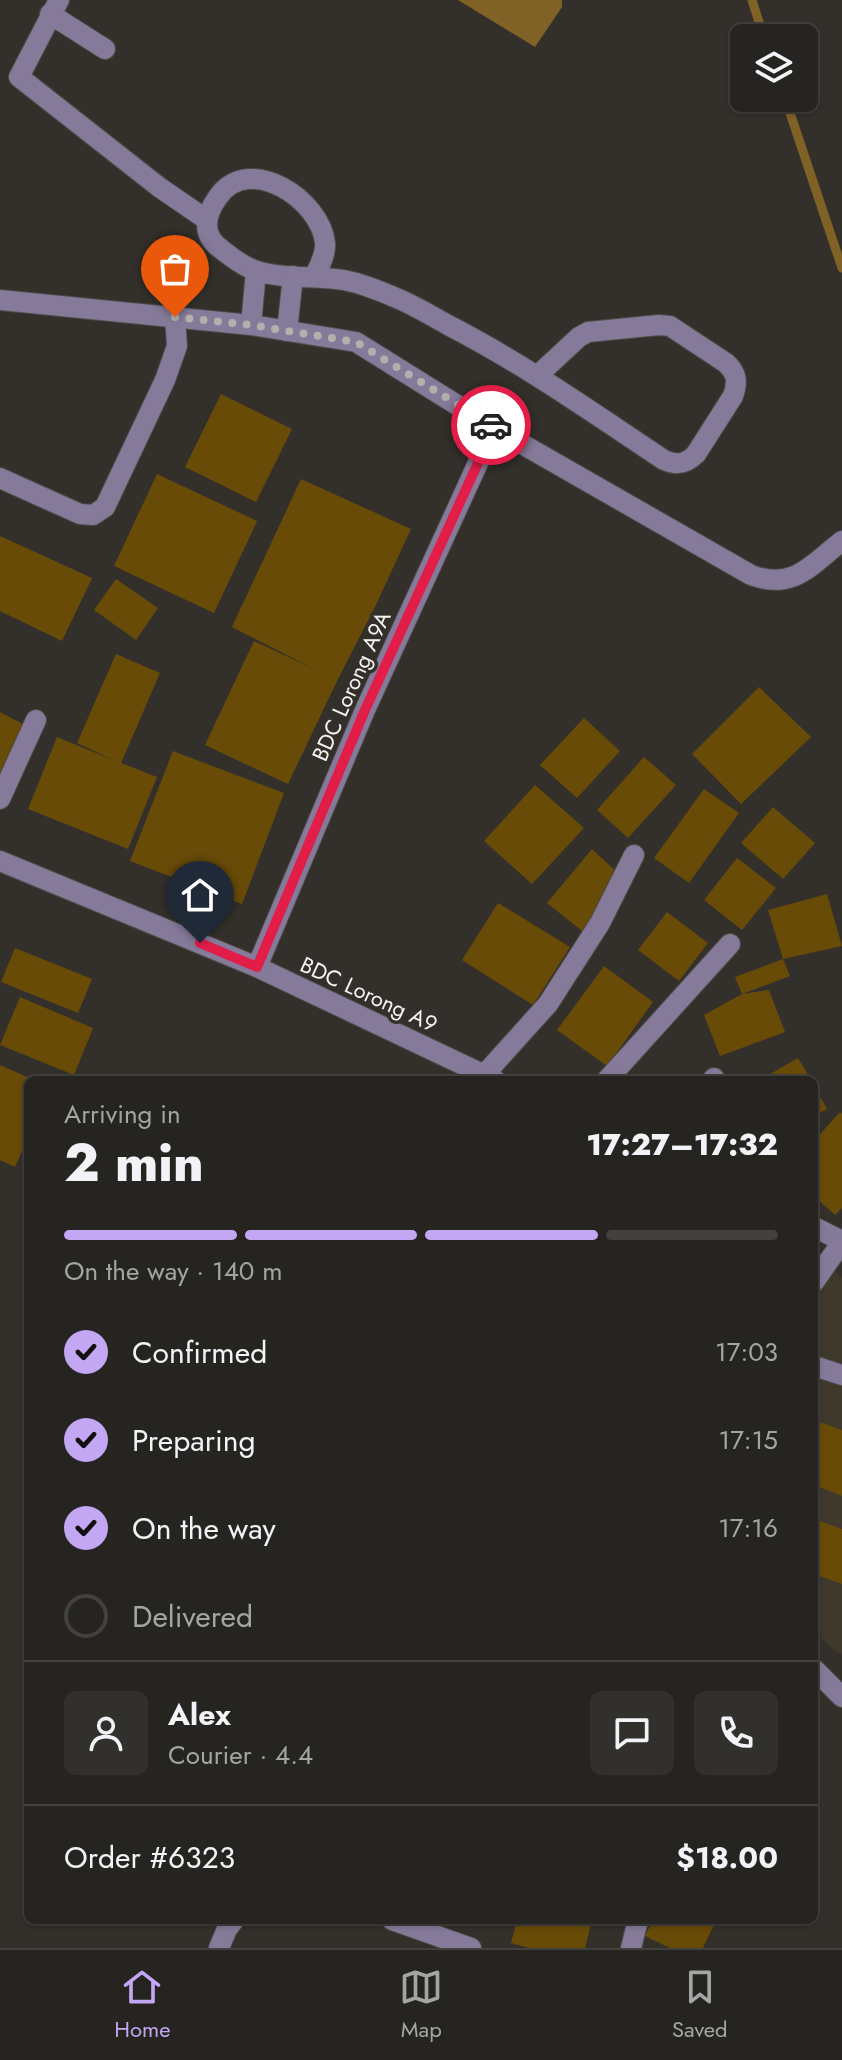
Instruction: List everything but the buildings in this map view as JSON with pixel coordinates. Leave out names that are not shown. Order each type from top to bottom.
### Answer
[{"type":"street","points":[[105,49],[55,7],[10,77],[207,220]]},
{"type":"street","points":[[314,277],[325,247],[322,227],[314,213],[300,199],[270,181],[244,179],[225,188],[210,208],[207,220],[207,233],[218,248],[256,271],[348,281],[396,297],[494,349],[673,464],[690,460],[696,454],[736,387],[733,369],[726,363],[674,329],[659,325],[588,332],[537,376]]},
{"type":"street","points":[[251,325],[256,271]]},
{"type":"street","points":[[287,331],[293,276]]},
{"type":"street","points":[[0,300],[251,325],[356,342],[494,428],[751,575],[765,580],[792,579],[842,541]]},
{"type":"street","points":[[0,478],[80,514],[93,515],[105,507],[165,380],[177,346],[175,317]]},
{"type":"street","name":"BDC Lorong A9A","points":[[257,967],[365,710],[494,428]]},
{"type":"street","points":[[0,799],[36,720]]},
{"type":"street","points":[[491,1076],[548,1004],[600,923],[634,855]]},
{"type":"street","name":"BDC Lorong A9","points":[[0,861],[257,967],[488,1076]]},
{"type":"street","points":[[611,1076],[730,944]]},
{"type":"street","points":[[818,1229],[842,1241],[818,1276]]},
{"type":"street","points":[[818,1367],[842,1375]]},
{"type":"street","points":[[818,1673],[842,1697]]},
{"type":"street","points":[[219,1948],[231,1924]]},
{"type":"street","points":[[403,1924],[471,1948]]},
{"type":"street","points":[[631,1948],[637,1924]]},
{"type":"shaded area","points":[[458,0],[562,0],[562,7],[535,47]]},
{"type":"shaded area","points":[[818,1256],[842,1278],[842,1654],[818,1636]]},
{"type":"waterway","points":[[752,0],[760,24]]},
{"type":"waterway","points":[[790,112],[842,268]]},
{"type":"way so far","points":[[175,317],[251,325],[356,342],[491,425]]},
{"type":"route","points":[[200,943],[257,967],[365,710],[494,428],[491,425]]}]
